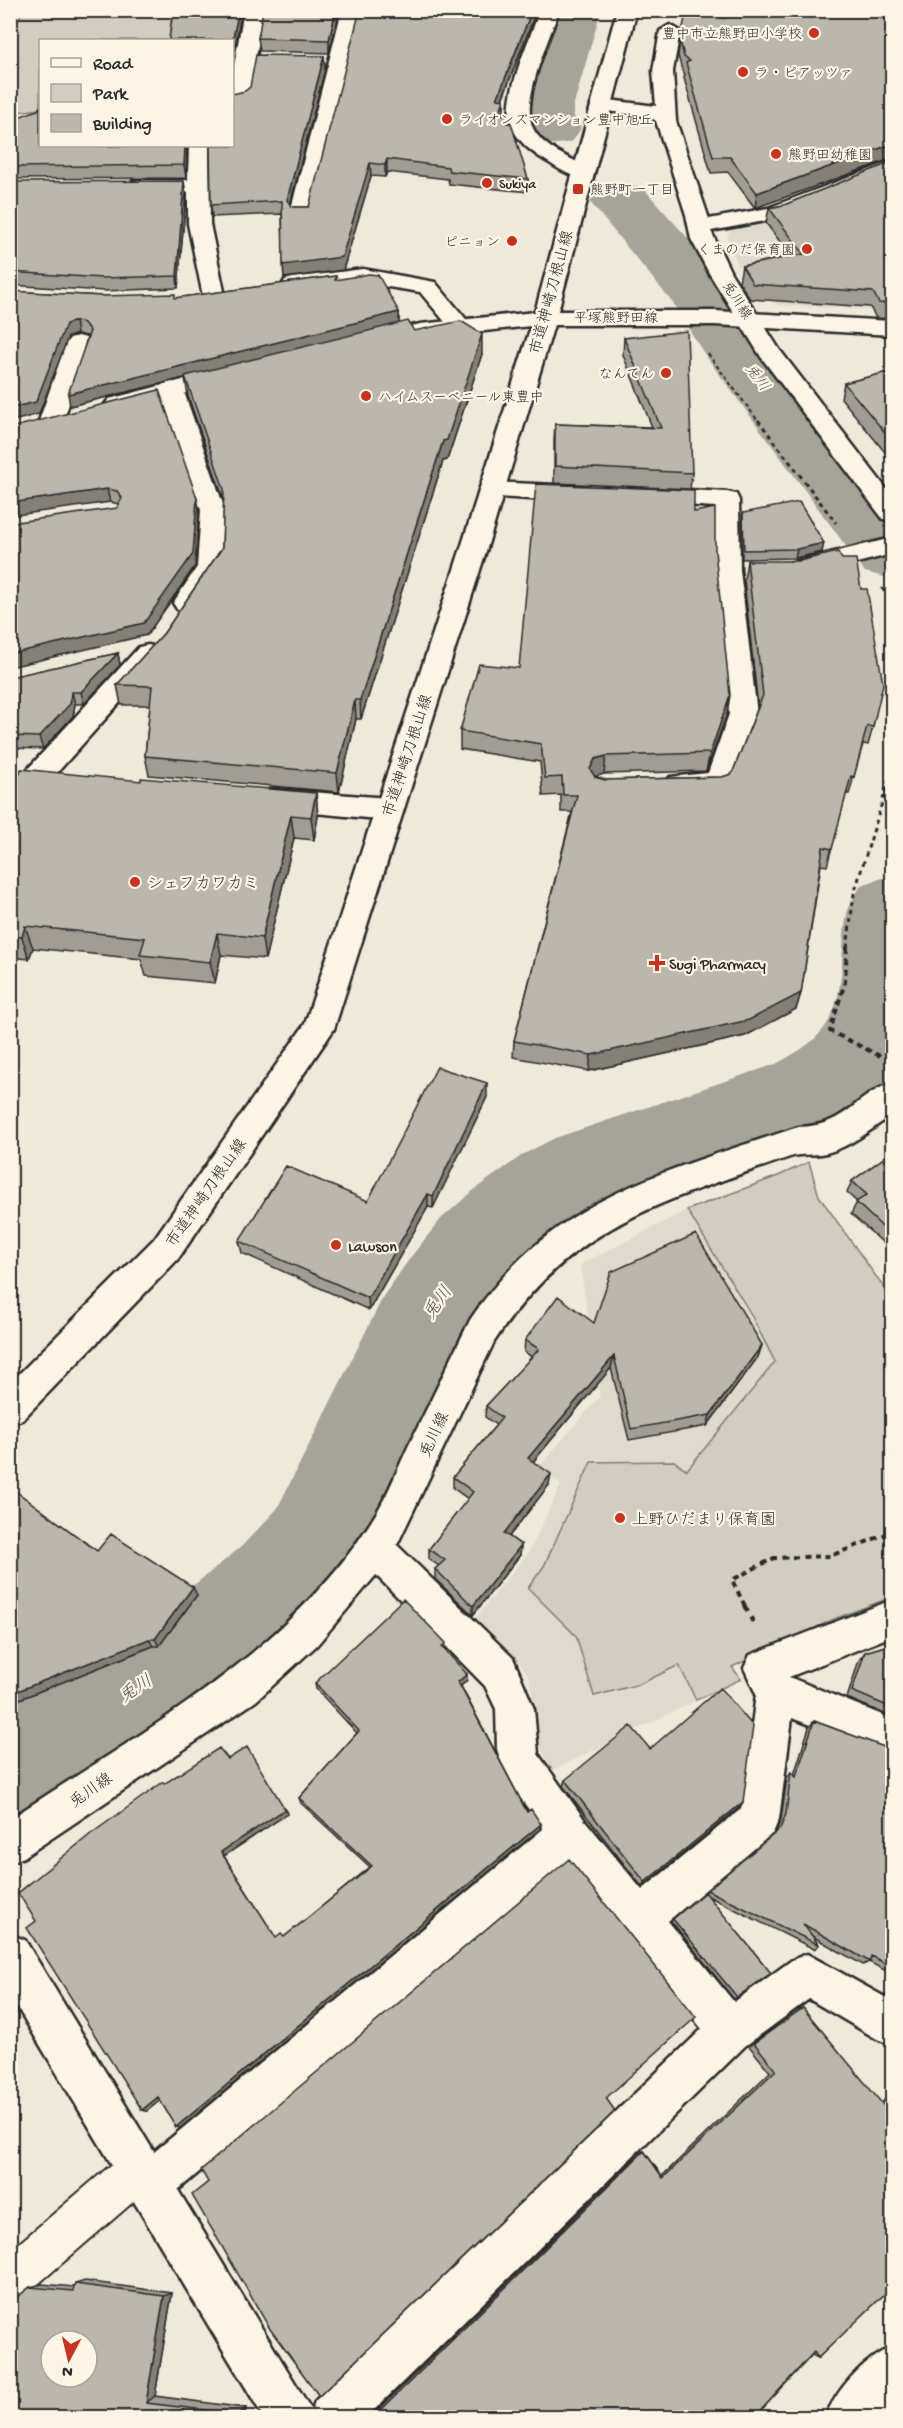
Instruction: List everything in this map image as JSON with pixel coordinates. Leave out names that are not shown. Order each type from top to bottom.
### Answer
[{"type":"street","points":[[234,99],[239,98],[254,10]]},
{"type":"street","points":[[301,213],[352,10]]},
{"type":"street","points":[[550,10],[520,104],[520,122],[538,145],[583,172]]},
{"type":"street","name":"市道神崎刀根山線","points":[[10,1408],[166,1249],[319,1029],[545,317],[627,10]]},
{"type":"street","name":"兎川線","points":[[670,31],[663,71],[667,120],[702,239],[742,319],[889,503]]},
{"type":"street","points":[[247,59],[270,60]]},
{"type":"street","points":[[316,61],[339,61]]},
{"type":"street","points":[[601,105],[655,112],[667,120]]},
{"type":"street","points":[[199,147],[199,224],[203,296],[237,293]]},
{"type":"street","points":[[699,227],[773,213],[892,167]]},
{"type":"street","points":[[117,186],[199,186]]},
{"type":"street","points":[[272,288],[363,276],[417,285],[427,288],[459,324]]},
{"type":"street","name":"平塚熊野田線","points":[[403,333],[459,324],[545,317],[742,319]]},
{"type":"street","points":[[742,319],[892,328]]},
{"type":"street","points":[[78,343],[63,418],[248,370]]},
{"type":"street","points":[[23,777],[164,634],[210,568],[213,510],[171,389]]},
{"type":"street","points":[[491,490],[727,500],[751,570],[743,714],[718,783],[661,784]]},
{"type":"street","points":[[751,570],[813,566],[873,551]]},
{"type":"street","points":[[112,655],[164,634]]},
{"type":"street","points":[[23,777],[71,781]]},
{"type":"street","points":[[247,797],[388,809]]},
{"type":"street","name":"兎川線","points":[[10,1843],[264,1669],[314,1621],[375,1548],[390,1524],[482,1332],[501,1302],[551,1251],[624,1203],[798,1141],[824,1140],[859,1122],[892,1096]]},
{"type":"street","points":[[375,1548],[499,1672],[515,1709],[517,1749],[521,1763],[570,1833],[730,2031]]},
{"type":"street","points":[[775,1677],[892,1618]]},
{"type":"street","points":[[775,1677],[892,1738]]},
{"type":"street","points":[[640,1918],[759,1819],[775,1677]]},
{"type":"street","points":[[144,2177],[570,1833]]},
{"type":"street","points":[[10,1955],[291,2418]]},
{"type":"street","points":[[332,2418],[730,2031],[807,1975],[892,2024]]},
{"type":"street","points":[[848,2418],[892,2370]]},
{"type":"lane","points":[[16,2276],[144,2177]]},
{"type":"path","points":[[688,317],[873,551],[892,603]]},
{"type":"path","points":[[882,1056],[830,1031],[845,982],[854,894],[892,770]]},
{"type":"path","points":[[775,1677],[732,1580],[774,1558],[830,1556],[892,1532]]},
{"type":"shaded area","name":"くまのだ保育園","points":[[846,201],[892,311],[778,305],[764,297],[739,267],[727,237],[730,230]]},
{"type":"shaded area","name":"上野ひだまり保育園","points":[[687,1210],[776,1361],[687,1470],[732,1667],[741,1679],[551,1771],[539,1743],[529,1677],[522,1666],[475,1619],[529,1552],[561,1485],[539,1467],[600,1396],[580,1265]]},
{"type":"green space","points":[[22,11],[172,11],[169,39],[39,39],[39,109],[11,113],[10,39]]},
{"type":"green space","points":[[809,1162],[819,1196],[892,1299],[892,1597],[834,1619],[732,1667],[741,1679],[696,1700],[679,1665],[640,1684],[594,1696],[576,1636],[528,1588],[544,1566],[591,1462],[674,1461],[687,1470],[775,1362],[749,1311],[687,1210]]},
{"type":"building","points":[[173,10],[239,10],[233,39],[169,39]]},
{"type":"building","points":[[263,10],[336,10],[329,40],[258,38]]},
{"type":"building","points":[[360,10],[532,10],[497,99],[504,100],[499,114],[509,115],[506,123],[511,123],[528,179],[449,171],[448,167],[387,159],[385,165],[370,163],[342,257],[283,265],[282,201],[211,205],[210,147],[234,147],[234,94],[245,91],[250,87],[256,55],[324,56],[287,200],[292,207],[309,207]]},
{"type":"building","points":[[726,10],[892,10],[892,144],[757,193],[730,157],[713,157],[686,63],[690,61],[684,57],[680,40],[686,14],[725,18]]},
{"type":"building","points":[[39,108],[39,147],[185,147],[184,165],[10,167],[10,120]]},
{"type":"building","name":"くまのだ保育園","points":[[892,162],[892,304],[879,303],[873,292],[753,284],[742,266],[804,254],[769,208],[784,205]]},
{"type":"building","points":[[184,181],[177,276],[102,278],[10,272],[10,182]]},
{"type":"building","points":[[369,274],[378,275],[399,312],[68,394],[90,331],[84,323],[75,321],[66,324],[36,402],[10,408],[10,291],[102,296],[175,294],[175,298],[336,276],[335,280]]},
{"type":"building","points":[[408,321],[414,331],[461,321],[482,334],[447,440],[443,441],[360,700],[355,700],[337,773],[145,756],[152,686],[117,685],[164,633],[222,548],[224,489],[185,376]]},
{"type":"building","points":[[687,331],[692,473],[555,466],[555,424],[661,428],[624,338]]},
{"type":"building","points":[[892,371],[892,441],[844,383]]},
{"type":"building","points":[[159,390],[197,498],[193,554],[144,623],[10,654],[10,523],[117,508],[122,498],[117,491],[107,489],[10,503],[10,428]]},
{"type":"building","points":[[536,484],[694,490],[694,512],[715,508],[715,551],[730,695],[710,753],[606,756],[595,759],[590,769],[595,777],[605,780],[722,777],[732,774],[763,695],[747,561],[799,561],[838,552],[842,559],[856,559],[861,589],[867,589],[883,684],[873,727],[867,726],[854,777],[851,776],[832,849],[823,847],[801,993],[749,1020],[591,1055],[514,1041],[577,795],[563,795],[562,777],[545,778],[541,744],[460,731],[479,664],[519,668]]},
{"type":"building","points":[[799,502],[824,543],[797,549],[744,550],[743,513]]},
{"type":"building","points":[[118,653],[81,692],[72,692],[70,704],[39,737],[10,736],[10,677]]},
{"type":"building","points":[[21,769],[141,781],[141,778],[316,793],[311,817],[291,815],[262,938],[217,933],[210,962],[140,955],[145,938],[25,926],[22,937],[10,936],[10,800]]},
{"type":"building","points":[[437,1067],[487,1083],[433,1196],[428,1194],[368,1298],[239,1241],[286,1166],[368,1201]]},
{"type":"building","points":[[892,1152],[892,1236],[856,1202],[867,1195],[852,1181]]},
{"type":"building","points":[[696,1234],[762,1345],[710,1415],[631,1429],[614,1356],[528,1458],[551,1474],[504,1533],[521,1545],[473,1606],[435,1569],[445,1560],[429,1549],[473,1492],[453,1477],[502,1418],[486,1406],[539,1349],[525,1340],[558,1296],[594,1323],[611,1272]]},
{"type":"building","points":[[10,1487],[97,1551],[111,1534],[193,1587],[155,1639],[149,1639],[10,1694]]},
{"type":"building","points":[[403,1599],[446,1643],[442,1647],[467,1674],[458,1682],[527,1812],[531,1809],[541,1824],[176,2127],[158,2097],[142,2110],[27,1928],[36,1921],[18,1893],[92,1833],[163,1782],[164,1784],[219,1748],[228,1759],[247,1747],[285,1809],[221,1852],[276,1938],[281,1934],[284,1937],[372,1866],[299,1798],[359,1731],[315,1683]]},
{"type":"building","points":[[892,1644],[892,1708],[852,1691],[865,1652]]},
{"type":"building","points":[[720,1688],[753,1726],[743,1802],[645,1882],[565,1780],[631,1726],[650,1749]]},
{"type":"building","points":[[814,1721],[892,1750],[892,1967],[871,1956],[870,1962],[803,1924],[819,1945],[707,1890],[780,1829],[786,1814],[791,1772],[796,1777]]},
{"type":"building","points":[[569,1859],[696,2017],[606,2098],[615,2111],[319,2396],[270,2329],[192,2195],[208,2182],[201,2170]]},
{"type":"building","points":[[705,1892],[771,1973],[737,1997],[673,1919]]},
{"type":"building","points":[[803,2008],[884,2106],[892,2098],[892,2279],[889,2282],[892,2287],[818,2358],[814,2352],[754,2418],[373,2418],[644,2151],[663,2178],[776,2070],[754,2043]]},
{"type":"building","points":[[75,2284],[164,2296],[146,2403],[239,2414],[239,2418],[10,2418],[10,2299],[30,2287],[73,2291]]},
{"type":"waterway","name":"兎川","points":[[551,128],[544,120],[543,107],[573,10]]},
{"type":"waterway","name":"兎川","points":[[622,202],[702,295],[727,337],[892,554]]},
{"type":"waterway","name":"兎川","points":[[10,1770],[237,1621],[280,1585],[315,1546],[420,1327],[448,1285],[477,1249],[510,1219],[558,1183],[589,1167],[807,1093],[834,1077],[854,1059],[868,1038],[877,1016],[883,991],[892,909]]},
{"type":"place","name":"豊中市立熊野田小学校","points":[[814,33]]},
{"type":"place","name":"ラ・ピアッツァ","points":[[743,72]]},
{"type":"place","name":"ライオンズマンション豊中旭丘","points":[[447,119]]},
{"type":"place","name":"熊野田幼稚園","points":[[776,154]]},
{"type":"place","name":"Sukiya","points":[[487,183]]},
{"type":"place","name":"熊野町一丁目","points":[[578,189]]},
{"type":"place","name":"ピニョン","points":[[512,241]]},
{"type":"place","name":"くまのだ保育園","points":[[807,249]]},
{"type":"place","name":"なんてん","points":[[666,373]]},
{"type":"place","name":"ハイムスーベニール東豊中","points":[[366,396]]},
{"type":"place","name":"シェフカワカミ","points":[[135,882]]},
{"type":"place","name":"Sugi Pharmacy","points":[[657,963]]},
{"type":"place","name":"Lawson","points":[[336,1245]]},
{"type":"place","name":"上野ひだまり保育園","points":[[620,1518]]}]
